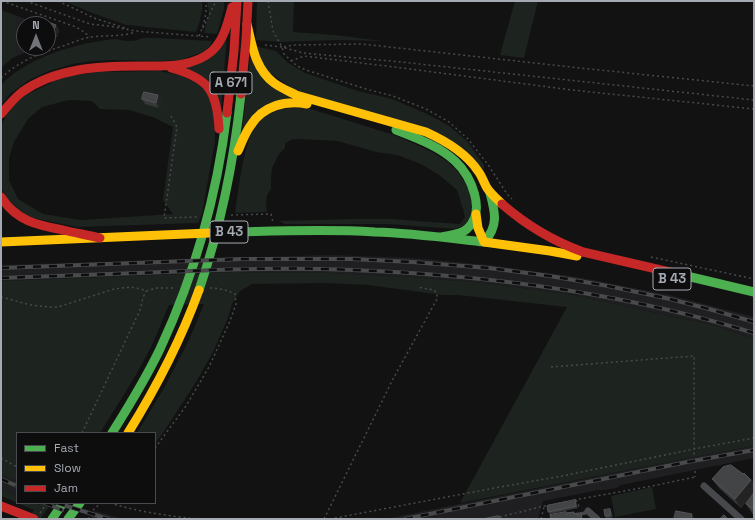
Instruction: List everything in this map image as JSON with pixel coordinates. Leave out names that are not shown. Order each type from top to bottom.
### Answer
[{"type":"main road","points":[[1,114],[11,102],[34,84],[66,73],[83,69],[106,67],[164,67],[186,63],[202,57],[212,50],[219,42],[235,1]]},
{"type":"main road","name":"A 671","points":[[113,432],[147,375],[179,304],[194,262],[212,198],[219,164],[234,55],[235,1]]},
{"type":"main road","name":"A 671","points":[[129,432],[159,379],[177,342],[194,304],[208,262],[231,165],[241,95],[248,1]]},
{"type":"main road","points":[[231,165],[250,126],[258,116],[268,109],[282,104],[296,102],[304,103],[387,127],[417,139],[443,152],[456,161],[470,180],[475,196],[476,222],[484,242],[490,237],[494,229],[494,208],[489,191],[480,174],[468,159],[452,146],[426,132],[283,90],[262,72],[257,63],[247,24]]},
{"type":"main road","points":[[164,67],[184,71],[196,77],[206,84],[213,94],[218,108],[219,164]]},
{"type":"main road","points":[[489,191],[504,206],[525,223],[554,240],[583,252],[632,264]]},
{"type":"main road","points":[[1,197],[16,214],[39,225],[100,238]]},
{"type":"main road","points":[[441,237],[455,234],[468,228],[476,212]]},
{"type":"main road","name":"B 43","points":[[1,242],[236,232],[358,231],[403,233],[484,242],[632,264],[754,292]]},
{"type":"main road","name":"B 43","points":[[590,258],[754,300]]},
{"type":"main road","points":[[52,519],[62,504]]},
{"type":"main road","points":[[68,519],[79,504]]},
{"type":"main road","points":[[1,506],[34,517]]},
{"type":"street","points":[[704,486],[741,519]]},
{"type":"street","points":[[588,511],[597,519]]},
{"type":"lane","points":[[575,519],[574,515],[588,511]]},
{"type":"path","points":[[2,1],[76,27],[90,37]]},
{"type":"path","points":[[26,1],[90,24],[135,31],[213,37]]},
{"type":"path","points":[[58,1],[94,18],[135,31]]},
{"type":"path","points":[[201,31],[206,13],[206,1]]},
{"type":"path","points":[[199,36],[216,1]]},
{"type":"path","points":[[268,1],[273,31],[282,47],[284,54],[290,61],[306,70],[393,96],[426,109],[449,122],[468,139],[512,199]]},
{"type":"path","points":[[1,78],[21,62],[41,53],[90,37],[125,35],[135,31]]},
{"type":"path","points":[[282,47],[293,45],[362,44],[754,86]]},
{"type":"path","points":[[265,45],[282,47],[303,53],[408,62],[754,100]]},
{"type":"path","points":[[290,61],[304,56],[580,91],[754,109]]},
{"type":"path","points":[[171,116],[177,127],[164,218],[202,216]]},
{"type":"path","points":[[225,216],[271,214],[276,232]]},
{"type":"path","points":[[646,256],[754,279]]},
{"type":"path","points":[[1,297],[31,305],[58,307],[114,289],[130,287],[146,291],[142,298],[140,310],[82,432]]},
{"type":"path","points":[[324,519],[393,379],[437,299],[437,293],[434,290],[417,287]]},
{"type":"path","points":[[156,447],[186,406],[209,367],[230,321],[236,304],[235,294]]},
{"type":"path","points":[[551,367],[694,356],[694,456]]},
{"type":"path","points":[[330,519],[562,476],[754,438]]},
{"type":"path","points":[[1,458],[16,466]]},
{"type":"path","points":[[499,517],[544,506],[695,477],[695,471]]},
{"type":"path","points":[[576,500],[579,506],[588,511]]},
{"type":"path","points":[[34,517],[46,504]]},
{"type":"path","points":[[88,519],[100,504]]},
{"type":"path","points":[[114,504],[149,513],[198,519]]},
{"type":"path","points":[[541,519],[544,506]]},
{"type":"shaded area","points":[[64,1],[202,1],[202,9],[196,32],[127,25],[92,13]]},
{"type":"shaded area","points":[[207,1],[224,1],[224,9],[217,34],[204,33],[209,13]]},
{"type":"shaded area","points":[[257,1],[294,1],[293,32],[335,35],[382,41],[336,40],[280,42],[256,40]]},
{"type":"shaded area","points":[[515,1],[538,1],[524,58],[500,55]]},
{"type":"shaded area","points":[[1,10],[17,16],[16,16],[17,56],[12,58],[1,68]]},
{"type":"shaded area","points":[[1,10],[16,16],[16,56],[1,68]]},
{"type":"shaded area","points":[[227,35],[221,111],[218,97],[183,67]]},
{"type":"shaded area","points":[[143,38],[158,38],[212,41],[210,46],[203,52],[180,60],[92,61],[73,64],[49,71],[29,80],[11,93],[1,105],[1,85],[10,76],[34,62],[47,56],[56,56],[56,52],[61,50],[88,43],[114,39],[132,41]]},
{"type":"shaded area","points":[[256,47],[276,51],[287,62],[305,73],[358,91],[392,99],[448,125],[467,141],[484,165],[484,170],[469,156],[298,93],[265,69]]},
{"type":"shaded area","points":[[250,58],[299,100],[280,101],[241,141]]},
{"type":"shaded area","points":[[159,71],[180,75],[199,84],[212,98],[215,116],[215,141],[202,214],[198,223],[77,227],[29,217],[19,210],[6,197],[1,188],[1,126],[7,113],[20,98],[63,77],[97,72]],"holes":[[[69,100],[92,101],[100,109],[130,110],[155,118],[173,127],[163,200],[173,214],[81,220],[43,214],[18,199],[9,180],[9,158],[14,142],[28,119],[42,107]]]},
{"type":"shaded area","points":[[296,106],[311,109],[394,135],[434,153],[448,162],[459,173],[472,195],[470,223],[455,229],[388,224],[285,224],[279,221],[390,219],[460,224],[465,217],[457,190],[439,175],[421,164],[397,155],[376,152],[338,141],[298,139],[290,140],[285,144],[285,148],[279,154],[272,168],[271,189],[267,195],[266,202],[267,212],[235,213],[242,165],[249,140],[254,129],[259,121],[267,115]]},
{"type":"shaded area","points":[[329,255],[413,258],[488,265],[577,277],[669,295],[754,317],[754,339],[716,326],[574,295],[485,283],[410,277],[329,273],[236,272],[1,281],[1,265]]},
{"type":"shaded area","points":[[236,272],[329,273],[410,277],[485,283],[574,295],[716,326],[754,339],[754,446],[460,503],[567,307],[458,295],[443,295],[368,285],[326,283],[252,284],[240,291],[232,304],[228,318],[213,352],[196,382],[156,442],[156,432],[138,432],[164,388],[189,340],[204,304],[169,305],[146,356],[101,432],[16,432],[16,481],[1,474],[1,281]]},
{"type":"shaded area","points":[[754,446],[754,458],[621,485],[616,488],[543,501],[538,519],[385,519],[684,459]]},
{"type":"shaded area","points":[[1,474],[16,481],[16,496],[1,488]]},
{"type":"shaded area","points":[[652,487],[656,509],[615,517],[611,496]]},
{"type":"shaded area","points":[[1,488],[16,496],[16,503],[1,496]]},
{"type":"shaded area","points":[[20,504],[51,504],[40,519],[27,519],[34,510]]},
{"type":"shaded area","points":[[95,511],[116,517],[124,519],[90,519]]},
{"type":"building","points":[[144,92],[158,95],[156,103],[142,99]]},
{"type":"building","points":[[731,465],[743,474],[744,473],[751,480],[735,499],[712,479],[723,467]]},
{"type":"building","points":[[754,493],[754,510],[746,504]]},
{"type":"building","points":[[575,500],[576,506],[548,512],[547,506]]},
{"type":"building","points":[[610,509],[611,515],[605,516],[604,510]]},
{"type":"building","points":[[676,511],[692,514],[691,519],[674,519]]},
{"type":"building","points":[[574,512],[574,514],[577,513],[577,515],[581,514],[582,519],[551,519],[550,515]]},
{"type":"building","points":[[724,515],[728,519],[720,519]]},
{"type":"building","points":[[499,516],[500,519],[483,519]]},
{"type":"railway","points":[[1,268],[242,259],[351,259],[412,262],[489,268],[550,276],[608,286],[670,299],[754,322]]},
{"type":"railway","points":[[1,278],[258,269],[329,269],[454,276],[555,288],[606,297],[705,319],[754,333]]},
{"type":"railway","points":[[405,519],[687,462],[754,450]]},
{"type":"railway","points":[[1,479],[16,486]]},
{"type":"railway","points":[[47,504],[62,510]]},
{"type":"railway","points":[[60,504],[108,519]]},
{"type":"traffic: fast","points":[[199,290],[214,242],[226,193],[235,144],[241,94]]},
{"type":"traffic: fast","points":[[113,432],[155,360],[173,321],[184,292],[211,204],[223,144],[227,113]]},
{"type":"traffic: fast","points":[[396,130],[427,143],[449,156],[461,167],[471,184],[476,204],[476,213],[473,222],[467,229],[461,232],[441,237]]},
{"type":"traffic: fast","points":[[484,242],[489,236],[494,224],[494,213],[490,193]]},
{"type":"traffic: fast","points":[[232,232],[303,230],[357,231],[484,242]]},
{"type":"traffic: fast","points":[[674,273],[754,292]]},
{"type":"traffic: fast","points":[[52,519],[62,504]]},
{"type":"traffic: fast","points":[[68,519],[79,504]]},
{"type":"traffic: slow","points":[[247,24],[258,64],[262,71],[274,83],[296,95],[426,132],[441,139],[462,153],[468,159],[492,194],[502,204]]},
{"type":"traffic: slow","points":[[238,151],[249,128],[256,118],[262,113],[268,109],[283,104],[307,104]]},
{"type":"traffic: slow","points":[[476,214],[478,228],[484,242],[577,256]]},
{"type":"traffic: slow","points":[[1,242],[232,232]]},
{"type":"traffic: slow","points":[[129,432],[167,363],[192,309],[199,290]]},
{"type":"traffic: jam","points":[[227,113],[234,51],[237,1]]},
{"type":"traffic: jam","points":[[241,94],[248,1]]},
{"type":"traffic: jam","points":[[1,114],[22,92],[35,84],[63,73],[93,68],[177,65],[196,61],[212,51],[220,42],[232,7]]},
{"type":"traffic: jam","points":[[171,68],[194,76],[208,88],[216,105],[219,129]]},
{"type":"traffic: jam","points":[[1,197],[13,212],[28,221],[100,238]]},
{"type":"traffic: jam","points":[[502,204],[530,226],[572,248],[583,252],[674,273]]},
{"type":"traffic: jam","points":[[1,506],[34,519]]}]
